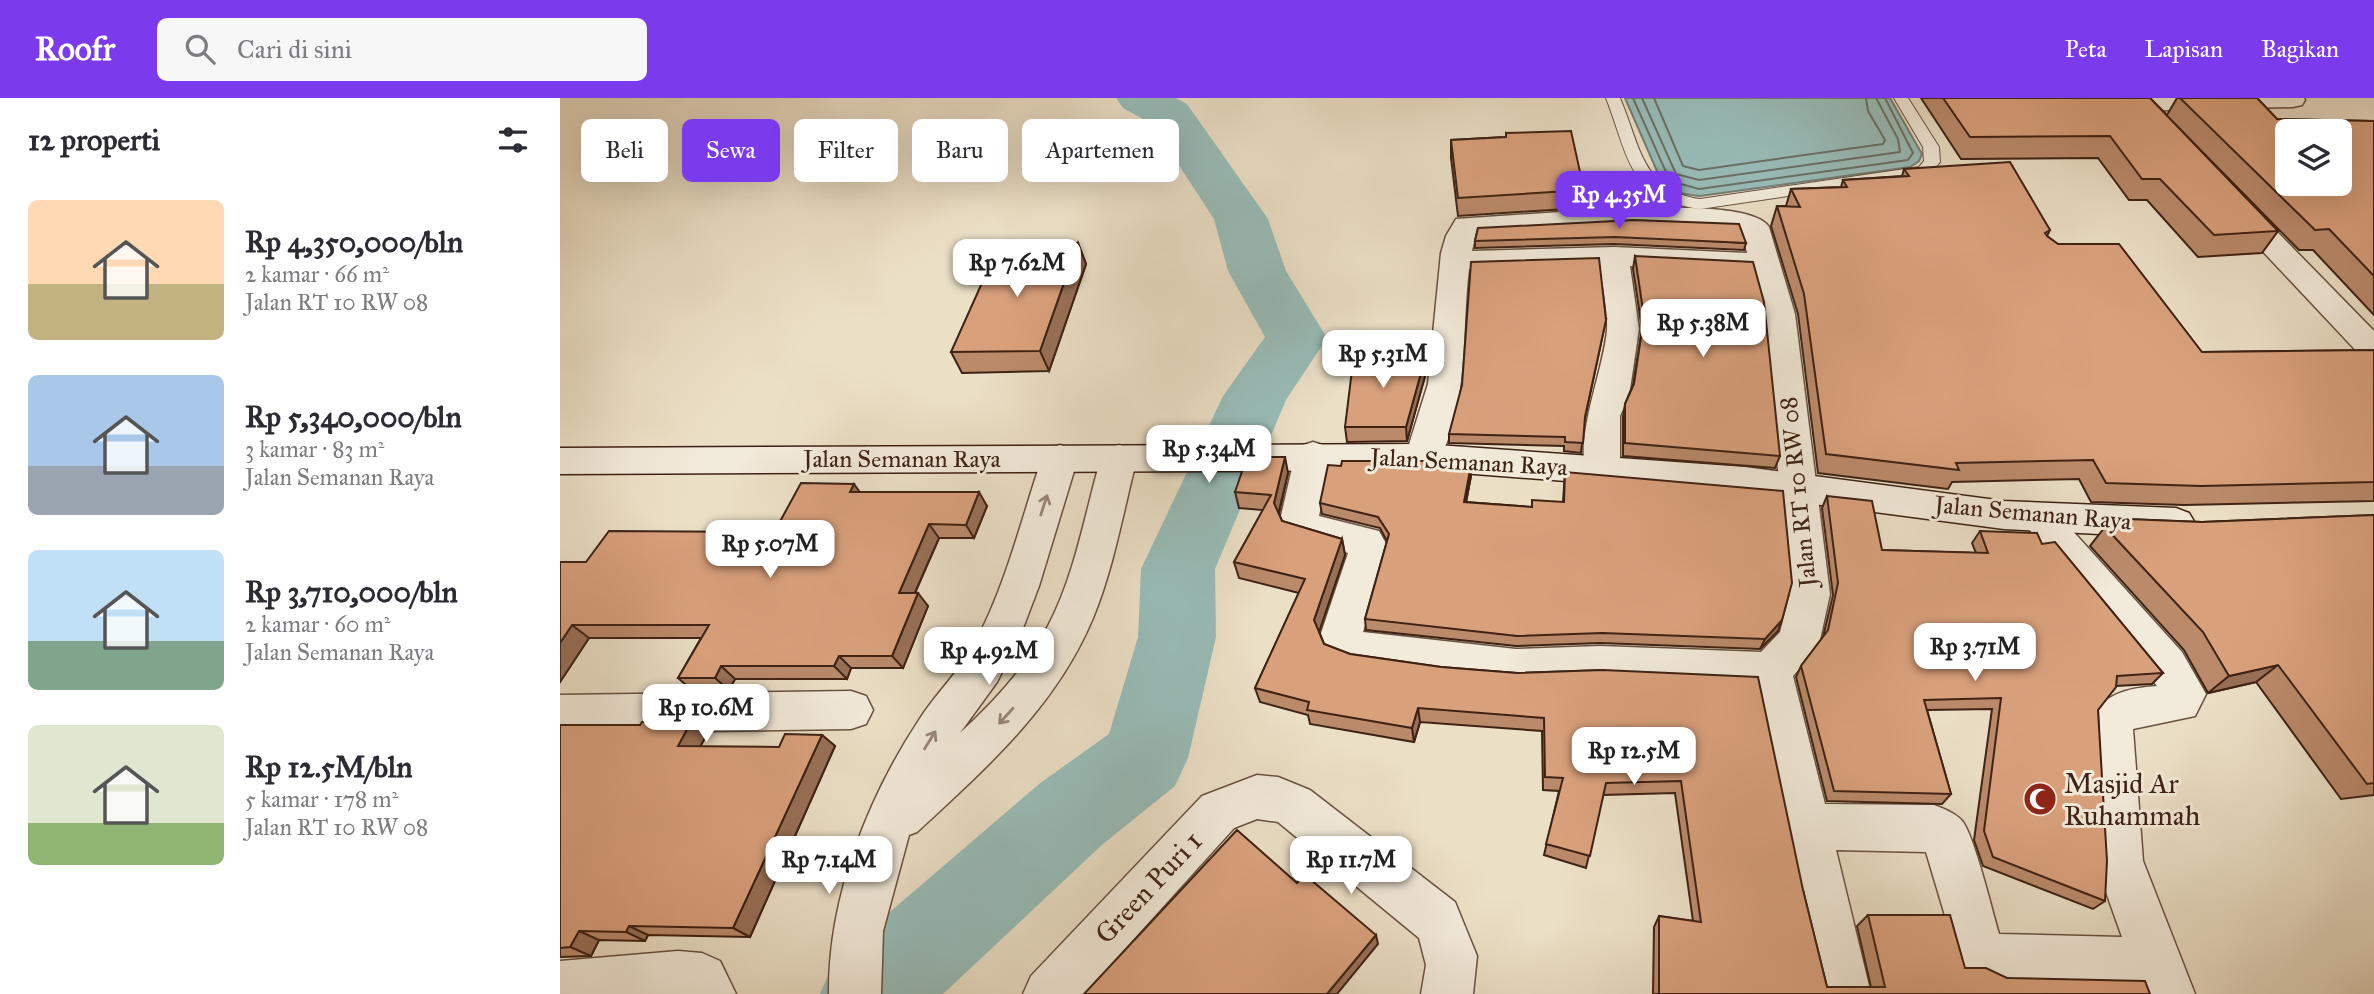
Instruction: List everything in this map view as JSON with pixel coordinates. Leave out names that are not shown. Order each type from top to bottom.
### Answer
[{"type":"street","points":[[2137,102],[2292,98]]},
{"type":"street","points":[[2137,102],[2169,136]]},
{"type":"street","points":[[2215,184],[2367,353]]},
{"type":"street","name":"Jalan RT 10 RW 08","points":[[1458,246],[1466,225],[1472,223],[1633,216],[1744,222],[1755,227],[1779,314],[1801,488],[1810,594],[1799,640],[1771,671]]},
{"type":"street","points":[[1423,457],[1434,430],[1445,384],[1458,246],[1764,263]]},
{"type":"street","points":[[1602,469],[1603,416],[1612,396],[1623,329],[1614,256]]},
{"type":"street","points":[[1313,455],[1299,520],[1301,526],[1366,542],[1369,547],[1341,636],[1343,644],[1353,648],[1442,661],[1516,667],[1612,664],[1771,671],[1845,994]]},
{"type":"street","name":"Jalan Semanan Raya","points":[[560,461],[1313,455],[1423,457],[1602,469],[1801,488],[2039,518],[2211,523]]},
{"type":"street","points":[[855,990],[858,922],[873,869],[916,764],[936,731],[962,701],[989,658],[1012,600],[1060,458]]},
{"type":"street","points":[[891,824],[991,733],[1032,688],[1062,640],[1079,600],[1119,458]]},
{"type":"street","points":[[1805,827],[1934,828],[1946,838],[1979,951],[1992,959],[2163,979],[2119,861],[2111,722],[2116,714],[2124,709],[2180,702],[2184,694],[2167,665],[2039,518]]},
{"type":"street","points":[[1012,600],[1079,600]]},
{"type":"street","points":[[560,714],[851,710]]},
{"type":"street","name":"Green Puri 1","points":[[1049,994],[1218,812],[1257,797],[1278,799],[1294,806],[1437,919],[1448,937],[1452,958],[1447,994]]},
{"type":"street","points":[[560,987],[678,976],[702,979],[710,994]]},
{"type":"lane","points":[[1613,98],[1646,180],[1655,191],[1673,200],[1700,204],[1924,171],[1932,162],[1931,147],[1901,98]]},
{"type":"water","points":[[1625,98],[1890,98],[1922,154],[1919,161],[1910,167],[1700,196],[1677,192],[1660,178]]},
{"type":"building","points":[[1943,98],[2150,98],[2278,231],[2214,235],[2160,179],[2142,179],[2110,136],[1970,137]]},
{"type":"building","points":[[2180,98],[2257,98],[2277,119],[2275,191]]},
{"type":"building","points":[[2352,121],[2374,121],[2374,276],[2329,229],[2315,230],[2280,196],[2352,196]]},
{"type":"building","points":[[1571,131],[1584,190],[1458,198],[1451,140],[1506,137],[1506,133]]},
{"type":"building","points":[[2010,162],[2050,230],[2045,233],[2047,236],[2058,244],[2119,244],[2202,352],[2374,350],[2374,482],[2201,486],[2106,483],[2093,460],[1956,463],[1959,470],[1826,454],[1804,294],[1777,206],[1800,207],[1791,189],[1847,187],[1843,180],[1909,176],[1904,169]]},
{"type":"building","points":[[1634,220],[1739,224],[1746,243],[1615,237],[1475,241],[1478,228]]},
{"type":"building","points":[[1078,243],[1040,351],[951,352],[999,245]]},
{"type":"building","points":[[1635,256],[1753,262],[1764,302],[1780,456],[1625,443],[1625,404],[1634,384],[1644,317]]},
{"type":"building","points":[[1599,258],[1606,320],[1585,417],[1583,443],[1565,442],[1565,437],[1449,434],[1462,385],[1471,262]]},
{"type":"building","points":[[1354,354],[1426,355],[1406,427],[1345,427]]},
{"type":"building","points":[[1247,457],[1285,457],[1274,503],[1282,521],[1342,539],[1314,620],[1324,644],[1350,654],[1441,667],[1517,673],[1603,670],[1758,677],[1803,890],[1827,987],[1885,987],[1868,915],[1950,915],[1965,968],[1986,968],[2007,978],[2145,981],[2150,994],[1659,994],[1659,916],[1701,922],[1681,781],[1606,783],[1590,856],[1546,844],[1563,778],[1545,777],[1544,718],[1418,708],[1412,728],[1307,710],[1309,702],[1255,688],[1305,579],[1234,562],[1271,495],[1235,492]]},
{"type":"building","points":[[1342,461],[1422,461],[1471,465],[1464,502],[1532,507],[1532,500],[1564,502],[1565,472],[1783,491],[1792,583],[1782,620],[1765,639],[1602,633],[1517,636],[1365,619],[1389,534],[1378,517],[1320,503],[1328,465],[1341,466]]},
{"type":"building","points":[[801,483],[854,484],[850,492],[979,492],[966,525],[929,524],[899,593],[918,593],[892,656],[839,656],[834,666],[721,666],[715,678],[678,678],[709,625],[572,625],[560,643],[560,562],[586,562],[609,531],[765,532],[768,527],[777,527]]},
{"type":"building","points":[[1827,496],[1872,501],[1882,550],[1988,553],[1980,531],[2037,533],[2042,544],[2055,542],[2163,673],[2117,676],[2116,687],[2098,710],[2107,861],[2105,901],[1993,857],[1984,831],[2001,698],[1924,700],[1951,794],[1834,791],[1801,666],[1828,630],[1838,583]]},
{"type":"building","points":[[2374,515],[2374,783],[2367,784],[2278,665],[2229,676],[2203,632],[2105,527],[2129,522],[2127,519],[2202,522]]},
{"type":"building","points":[[642,722],[691,722],[678,746],[779,747],[785,734],[822,735],[733,928],[629,926],[626,932],[579,931],[570,947],[560,948],[560,725],[640,725]]},
{"type":"building","points":[[1237,830],[1297,883],[1304,874],[1376,935],[1327,994],[1084,994]]},
{"type":"waterway","points":[[870,994],[1071,814],[1145,758],[1177,637],[1178,569],[1255,396],[1296,338],[1257,271],[1241,219],[1170,114],[1140,98]]},
{"type":"place","name":"Masjid Ar Ruhammah","points":[[2040,799]]}]
